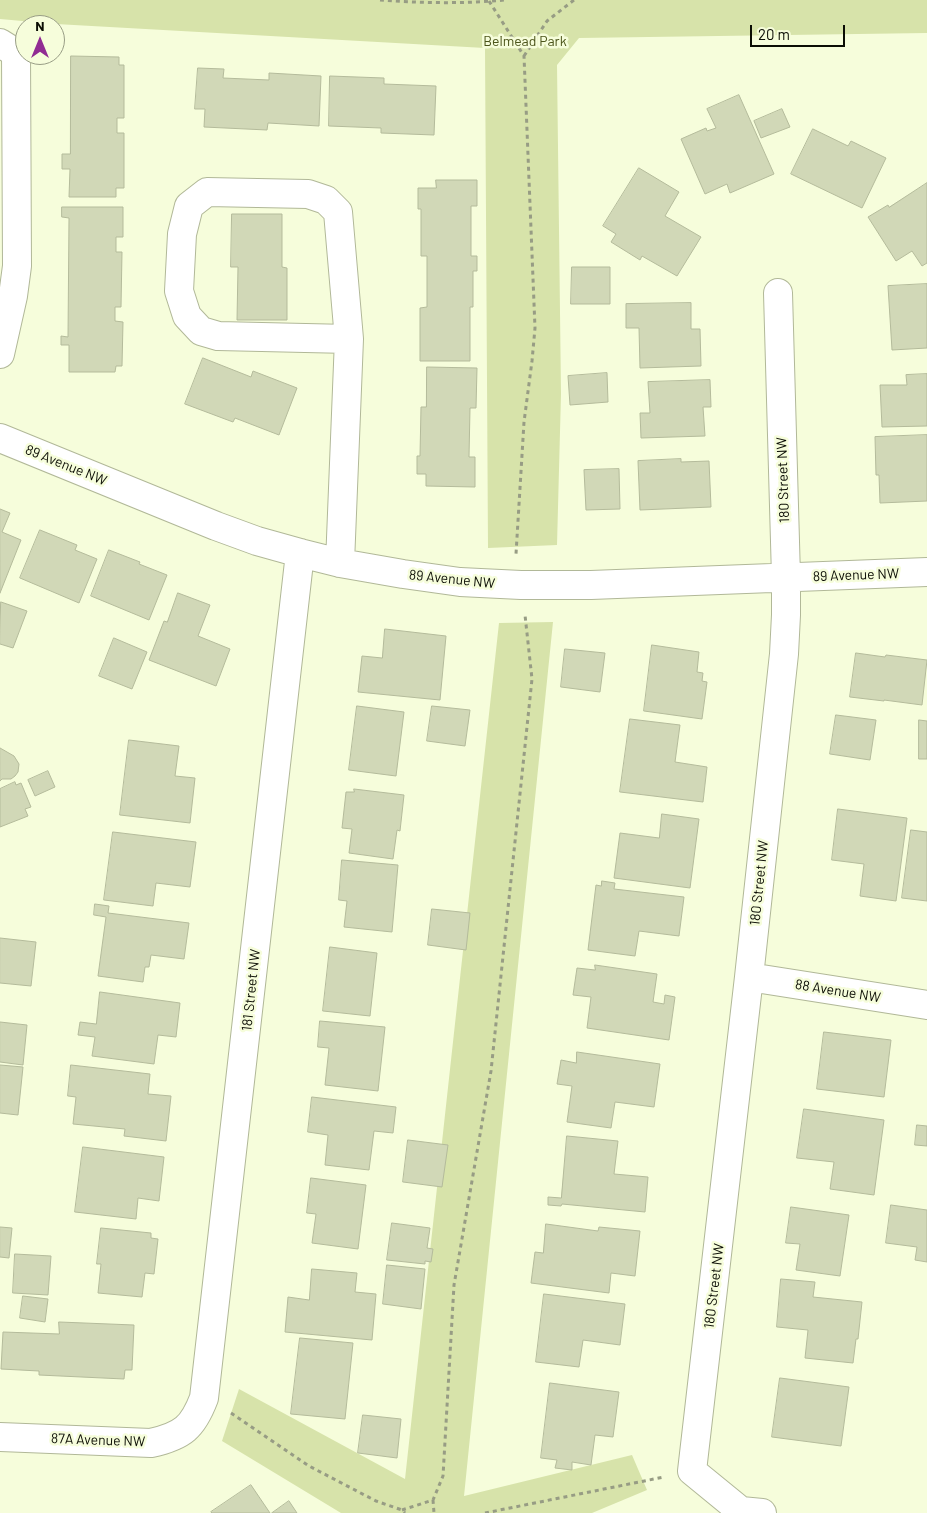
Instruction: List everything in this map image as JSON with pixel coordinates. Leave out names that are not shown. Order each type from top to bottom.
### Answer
[{"type":"street","points":[[0,43],[16,54],[17,266],[14,296],[0,354]]},
{"type":"street","points":[[340,563],[349,339],[338,212],[326,200],[308,194],[207,192],[190,206],[182,234],[180,290],[187,316],[201,331],[218,336],[349,339]]},
{"type":"street","name":"180 Street NW","points":[[692,1471],[784,654],[786,578],[778,293]]},
{"type":"street","name":"89 Avenue NW","points":[[0,438],[257,541],[340,563],[403,574],[450,580],[521,585],[591,585],[927,572]]},
{"type":"street","name":"181 Street NW","points":[[192,1424],[204,1398],[300,553]]},
{"type":"street","name":"88 Avenue NW","points":[[749,977],[927,1005]]},
{"type":"street","name":"87A Avenue NW","points":[[0,1437],[151,1442],[167,1439],[192,1424]]},
{"type":"street","points":[[692,1471],[741,1511],[762,1513]]},
{"type":"path","points":[[380,0],[403,2],[489,2],[504,0]]},
{"type":"path","points":[[524,56],[547,21],[574,0]]},
{"type":"path","points":[[489,2],[524,56],[535,328],[524,422],[516,554]]},
{"type":"path","points":[[434,1513],[433,1500],[443,1476],[454,1285],[491,1072],[532,679],[525,616]]},
{"type":"path","points":[[204,1398],[237,1416],[309,1466],[376,1501],[403,1511],[433,1500]]},
{"type":"path","points":[[485,1513],[692,1471]]},
{"type":"green space","name":"Belmead Park","points":[[0,0],[927,0],[927,33],[579,38],[557,65],[561,394],[557,545],[488,548],[485,48],[65,25],[65,15],[15,15],[15,20],[0,19]]},
{"type":"green space","points":[[553,622],[464,1496],[632,1455],[647,1490],[592,1513],[341,1513],[222,1441],[239,1389],[405,1479],[499,623]]},
{"type":"building","points":[[71,56],[119,57],[119,65],[124,65],[124,118],[117,118],[117,133],[124,133],[124,188],[116,188],[116,197],[69,197],[70,169],[62,169],[62,154],[70,154]]},
{"type":"building","points":[[198,68],[224,69],[223,78],[269,80],[269,73],[321,76],[319,126],[268,123],[267,130],[204,127],[205,109],[195,109]]},
{"type":"building","points":[[330,76],[384,78],[384,84],[436,86],[434,135],[381,133],[381,128],[329,126]]},
{"type":"building","points":[[739,95],[774,174],[730,193],[727,184],[705,194],[681,139],[706,128],[707,131],[716,128],[707,109]]},
{"type":"building","points":[[782,109],[790,127],[761,138],[754,121]]},
{"type":"building","points":[[813,129],[848,146],[851,141],[886,158],[862,208],[791,174]]},
{"type":"building","points":[[639,168],[679,192],[665,216],[701,237],[677,276],[642,256],[640,260],[611,242],[616,234],[603,226]]},
{"type":"building","points":[[436,180],[477,180],[477,206],[471,206],[471,256],[477,256],[477,271],[473,271],[473,307],[470,307],[470,361],[420,361],[420,308],[427,307],[427,256],[421,256],[421,209],[418,209],[418,188],[436,188]]},
{"type":"building","points":[[927,183],[927,263],[922,266],[912,251],[896,261],[868,217],[888,205],[889,207]]},
{"type":"building","points":[[62,207],[123,207],[123,237],[116,237],[116,252],[122,252],[121,307],[115,307],[115,321],[123,322],[122,366],[116,366],[115,372],[69,372],[69,345],[61,345],[61,336],[68,337],[69,218],[62,217]]},
{"type":"building","points":[[232,214],[282,214],[282,267],[287,268],[287,320],[237,320],[238,267],[231,267]]},
{"type":"building","points":[[572,267],[610,267],[610,304],[571,304]]},
{"type":"building","points":[[927,284],[927,348],[892,350],[888,286]]},
{"type":"building","points":[[691,303],[691,329],[700,329],[701,366],[640,368],[639,328],[626,328],[626,304]]},
{"type":"building","points":[[203,358],[251,377],[253,371],[297,388],[279,435],[235,418],[233,422],[185,404]]},
{"type":"building","points":[[427,367],[477,368],[476,408],[470,408],[469,457],[475,457],[475,487],[426,486],[426,474],[417,474],[417,456],[420,456],[421,407],[426,407]]},
{"type":"building","points":[[607,373],[608,402],[570,405],[568,376]]},
{"type":"building","points":[[927,374],[927,426],[882,427],[880,385],[907,385],[906,375]]},
{"type":"building","points":[[710,380],[711,407],[703,407],[705,436],[641,438],[640,413],[650,413],[648,382]]},
{"type":"building","points":[[927,435],[927,501],[880,503],[879,475],[876,475],[875,437]]},
{"type":"building","points":[[681,459],[681,462],[709,461],[711,507],[640,510],[638,461]]},
{"type":"building","points":[[619,469],[620,509],[586,510],[584,470]]},
{"type":"building","points":[[0,509],[10,513],[2,532],[21,540],[0,593]]},
{"type":"building","points":[[40,530],[77,545],[75,550],[97,559],[79,603],[20,578]]},
{"type":"building","points":[[109,550],[167,575],[149,620],[91,596]]},
{"type":"building","points":[[178,593],[210,605],[198,636],[230,649],[216,686],[149,660],[164,621],[167,622]]},
{"type":"building","points":[[1,602],[27,611],[13,648],[0,644]]},
{"type":"building","points":[[385,629],[446,636],[440,700],[358,692],[362,656],[382,658]]},
{"type":"building","points":[[114,638],[147,652],[132,689],[99,676]]},
{"type":"building","points":[[652,645],[699,652],[697,672],[703,673],[702,681],[707,682],[702,719],[644,711]]},
{"type":"building","points":[[565,649],[605,653],[600,692],[561,687]]},
{"type":"building","points":[[856,653],[927,660],[922,705],[850,697]]},
{"type":"building","points":[[357,706],[404,712],[396,776],[349,770]]},
{"type":"building","points":[[432,706],[470,710],[465,746],[427,741]]},
{"type":"building","points":[[836,715],[876,720],[870,760],[830,754]]},
{"type":"building","points":[[630,719],[680,725],[675,762],[707,767],[703,802],[620,792]]},
{"type":"building","points":[[919,720],[927,721],[927,759],[919,759]]},
{"type":"building","points":[[129,740],[179,746],[175,776],[195,778],[190,823],[120,815]]},
{"type":"building","points":[[0,748],[14,756],[19,764],[18,772],[15,776],[11,779],[2,779],[0,781]]},
{"type":"building","points":[[48,771],[55,787],[35,796],[28,780]]},
{"type":"building","points":[[15,782],[16,785],[21,783],[31,807],[25,809],[28,816],[0,827],[0,789]]},
{"type":"building","points":[[354,789],[404,795],[400,831],[397,830],[393,859],[349,853],[352,829],[342,828],[346,792],[354,792]]},
{"type":"building","points":[[838,809],[907,818],[896,901],[860,896],[864,864],[832,860]]},
{"type":"building","points":[[662,814],[699,819],[690,888],[614,878],[620,833],[659,838]]},
{"type":"building","points":[[911,830],[927,832],[927,901],[902,898]]},
{"type":"building","points":[[113,832],[196,842],[190,887],[156,883],[153,906],[104,900]]},
{"type":"building","points":[[342,860],[398,865],[392,932],[344,927],[347,901],[339,900]]},
{"type":"building","points":[[602,881],[615,883],[614,889],[684,897],[679,936],[639,931],[635,956],[588,950],[596,885],[601,886]]},
{"type":"building","points":[[95,904],[109,906],[108,913],[189,923],[184,959],[151,955],[149,967],[145,967],[143,982],[98,976],[106,917],[94,915]]},
{"type":"building","points":[[432,909],[470,913],[466,950],[428,945]]},
{"type":"building","points":[[0,938],[36,942],[31,986],[0,983]]},
{"type":"building","points":[[330,947],[377,953],[370,1016],[323,1011]]},
{"type":"building","points":[[595,965],[657,974],[653,1002],[664,1004],[665,995],[675,997],[669,1040],[587,1028],[591,997],[573,995],[577,968],[595,970]]},
{"type":"building","points":[[100,992],[180,1003],[176,1037],[158,1035],[154,1064],[92,1056],[95,1037],[78,1035],[80,1022],[96,1024]]},
{"type":"building","points":[[320,1021],[385,1027],[378,1091],[325,1085],[329,1048],[318,1047]]},
{"type":"building","points":[[0,1022],[27,1025],[23,1065],[0,1062]]},
{"type":"building","points":[[824,1032],[891,1040],[884,1097],[817,1089]]},
{"type":"building","points":[[577,1052],[660,1064],[654,1107],[615,1102],[611,1128],[567,1122],[572,1086],[557,1084],[561,1060],[576,1063]]},
{"type":"building","points":[[0,1065],[23,1067],[18,1115],[0,1113]]},
{"type":"building","points":[[71,1065],[150,1074],[148,1094],[171,1096],[166,1141],[124,1136],[125,1129],[73,1124],[76,1097],[68,1096]]},
{"type":"building","points":[[312,1097],[396,1107],[393,1133],[374,1131],[369,1170],[325,1165],[328,1135],[308,1132]]},
{"type":"building","points":[[804,1109],[884,1120],[874,1195],[830,1189],[834,1162],[797,1158]]},
{"type":"building","points":[[917,1125],[927,1126],[927,1146],[915,1145]]},
{"type":"building","points":[[567,1136],[618,1141],[614,1174],[648,1177],[645,1212],[562,1204],[561,1206],[548,1205],[548,1197],[561,1198]]},
{"type":"building","points":[[408,1140],[448,1145],[442,1187],[403,1182]]},
{"type":"building","points":[[83,1147],[164,1157],[159,1201],[138,1198],[136,1219],[75,1212]]},
{"type":"building","points":[[311,1178],[366,1185],[358,1249],[312,1243],[316,1214],[307,1213]]},
{"type":"building","points":[[891,1205],[927,1210],[927,1262],[915,1260],[917,1247],[886,1243]]},
{"type":"building","points":[[791,1207],[849,1215],[840,1276],[796,1270],[800,1244],[786,1243]]},
{"type":"building","points":[[392,1223],[430,1228],[427,1248],[433,1249],[431,1262],[425,1261],[425,1264],[387,1260]]},
{"type":"building","points":[[546,1224],[598,1231],[599,1227],[640,1231],[635,1276],[611,1273],[609,1293],[531,1283],[535,1252],[543,1253]]},
{"type":"building","points":[[0,1227],[12,1228],[9,1258],[0,1257]]},
{"type":"building","points":[[101,1228],[151,1233],[151,1238],[158,1239],[154,1274],[145,1273],[142,1297],[98,1293],[101,1264],[97,1264]]},
{"type":"building","points":[[15,1254],[51,1256],[48,1295],[13,1293]]},
{"type":"building","points":[[387,1265],[425,1269],[421,1309],[383,1304]]},
{"type":"building","points":[[312,1269],[357,1273],[355,1292],[376,1294],[372,1340],[285,1332],[288,1297],[309,1300]]},
{"type":"building","points":[[781,1279],[815,1282],[813,1297],[862,1302],[853,1363],[805,1358],[808,1330],[777,1327]]},
{"type":"building","points":[[544,1294],[625,1304],[620,1345],[583,1340],[579,1367],[536,1362]]},
{"type":"building","points":[[23,1296],[48,1299],[45,1322],[20,1318]]},
{"type":"building","points":[[59,1322],[134,1325],[132,1370],[125,1370],[124,1379],[39,1375],[39,1371],[1,1369],[3,1332],[59,1334]]},
{"type":"building","points":[[300,1338],[353,1343],[345,1419],[291,1414]]},
{"type":"building","points":[[780,1378],[849,1387],[841,1446],[772,1437]]},
{"type":"building","points":[[550,1383],[619,1392],[613,1437],[595,1435],[591,1465],[572,1462],[572,1470],[555,1468],[557,1460],[541,1458]]},
{"type":"building","points":[[363,1415],[401,1419],[397,1458],[358,1453]]},
{"type":"building","points":[[251,1485],[270,1513],[211,1512]]},
{"type":"building","points":[[289,1501],[297,1513],[272,1513]]}]
